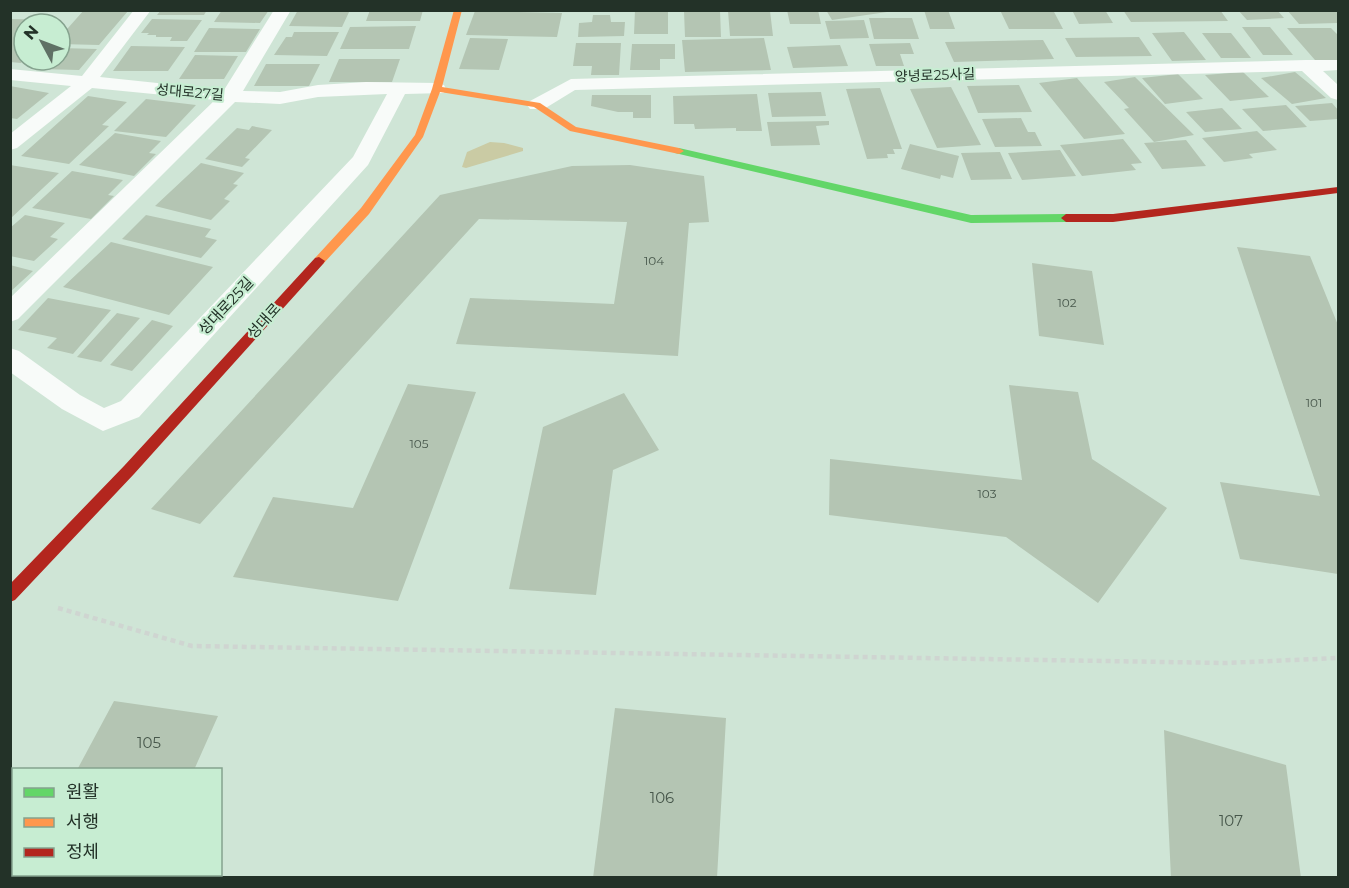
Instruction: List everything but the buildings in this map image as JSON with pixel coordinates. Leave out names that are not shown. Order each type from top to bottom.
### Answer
[{"type":"street","name":"성대로","points":[[11,595],[129,470],[365,211],[420,135],[437,89],[458,10]]},
{"type":"street","points":[[437,89],[537,105],[573,129],[735,163],[971,219],[1113,218],[1338,190]]},
{"type":"lane","points":[[10,144],[87,83],[143,10]]},
{"type":"lane","name":"성대로27길","points":[[10,74],[230,96],[283,10]]},
{"type":"lane","points":[[1306,65],[1338,94]]},
{"type":"lane","name":"양녕로25사길","points":[[537,105],[571,85],[1338,65]]},
{"type":"lane","name":"성대로25길","points":[[10,358],[71,402],[103,420],[130,409],[361,160],[399,88]]},
{"type":"lane","points":[[10,314],[230,96],[280,98],[318,91],[437,89]]},
{"type":"path","points":[[11,595],[192,646],[1227,663],[1338,658]]},
{"type":"green space","points":[[490,142],[523,148],[523,151],[466,168],[462,167],[467,152]]},
{"type":"traffic: fast","points":[[679,151],[971,219],[1066,218]]},
{"type":"traffic: slow","points":[[319,261],[365,211],[420,135],[437,89],[458,10]]},
{"type":"traffic: slow","points":[[437,89],[537,105],[573,129],[679,151]]},
{"type":"traffic: jam","points":[[1066,218],[1113,218],[1338,190]]},
{"type":"traffic: jam","points":[[10,595],[129,470],[319,261]]}]
